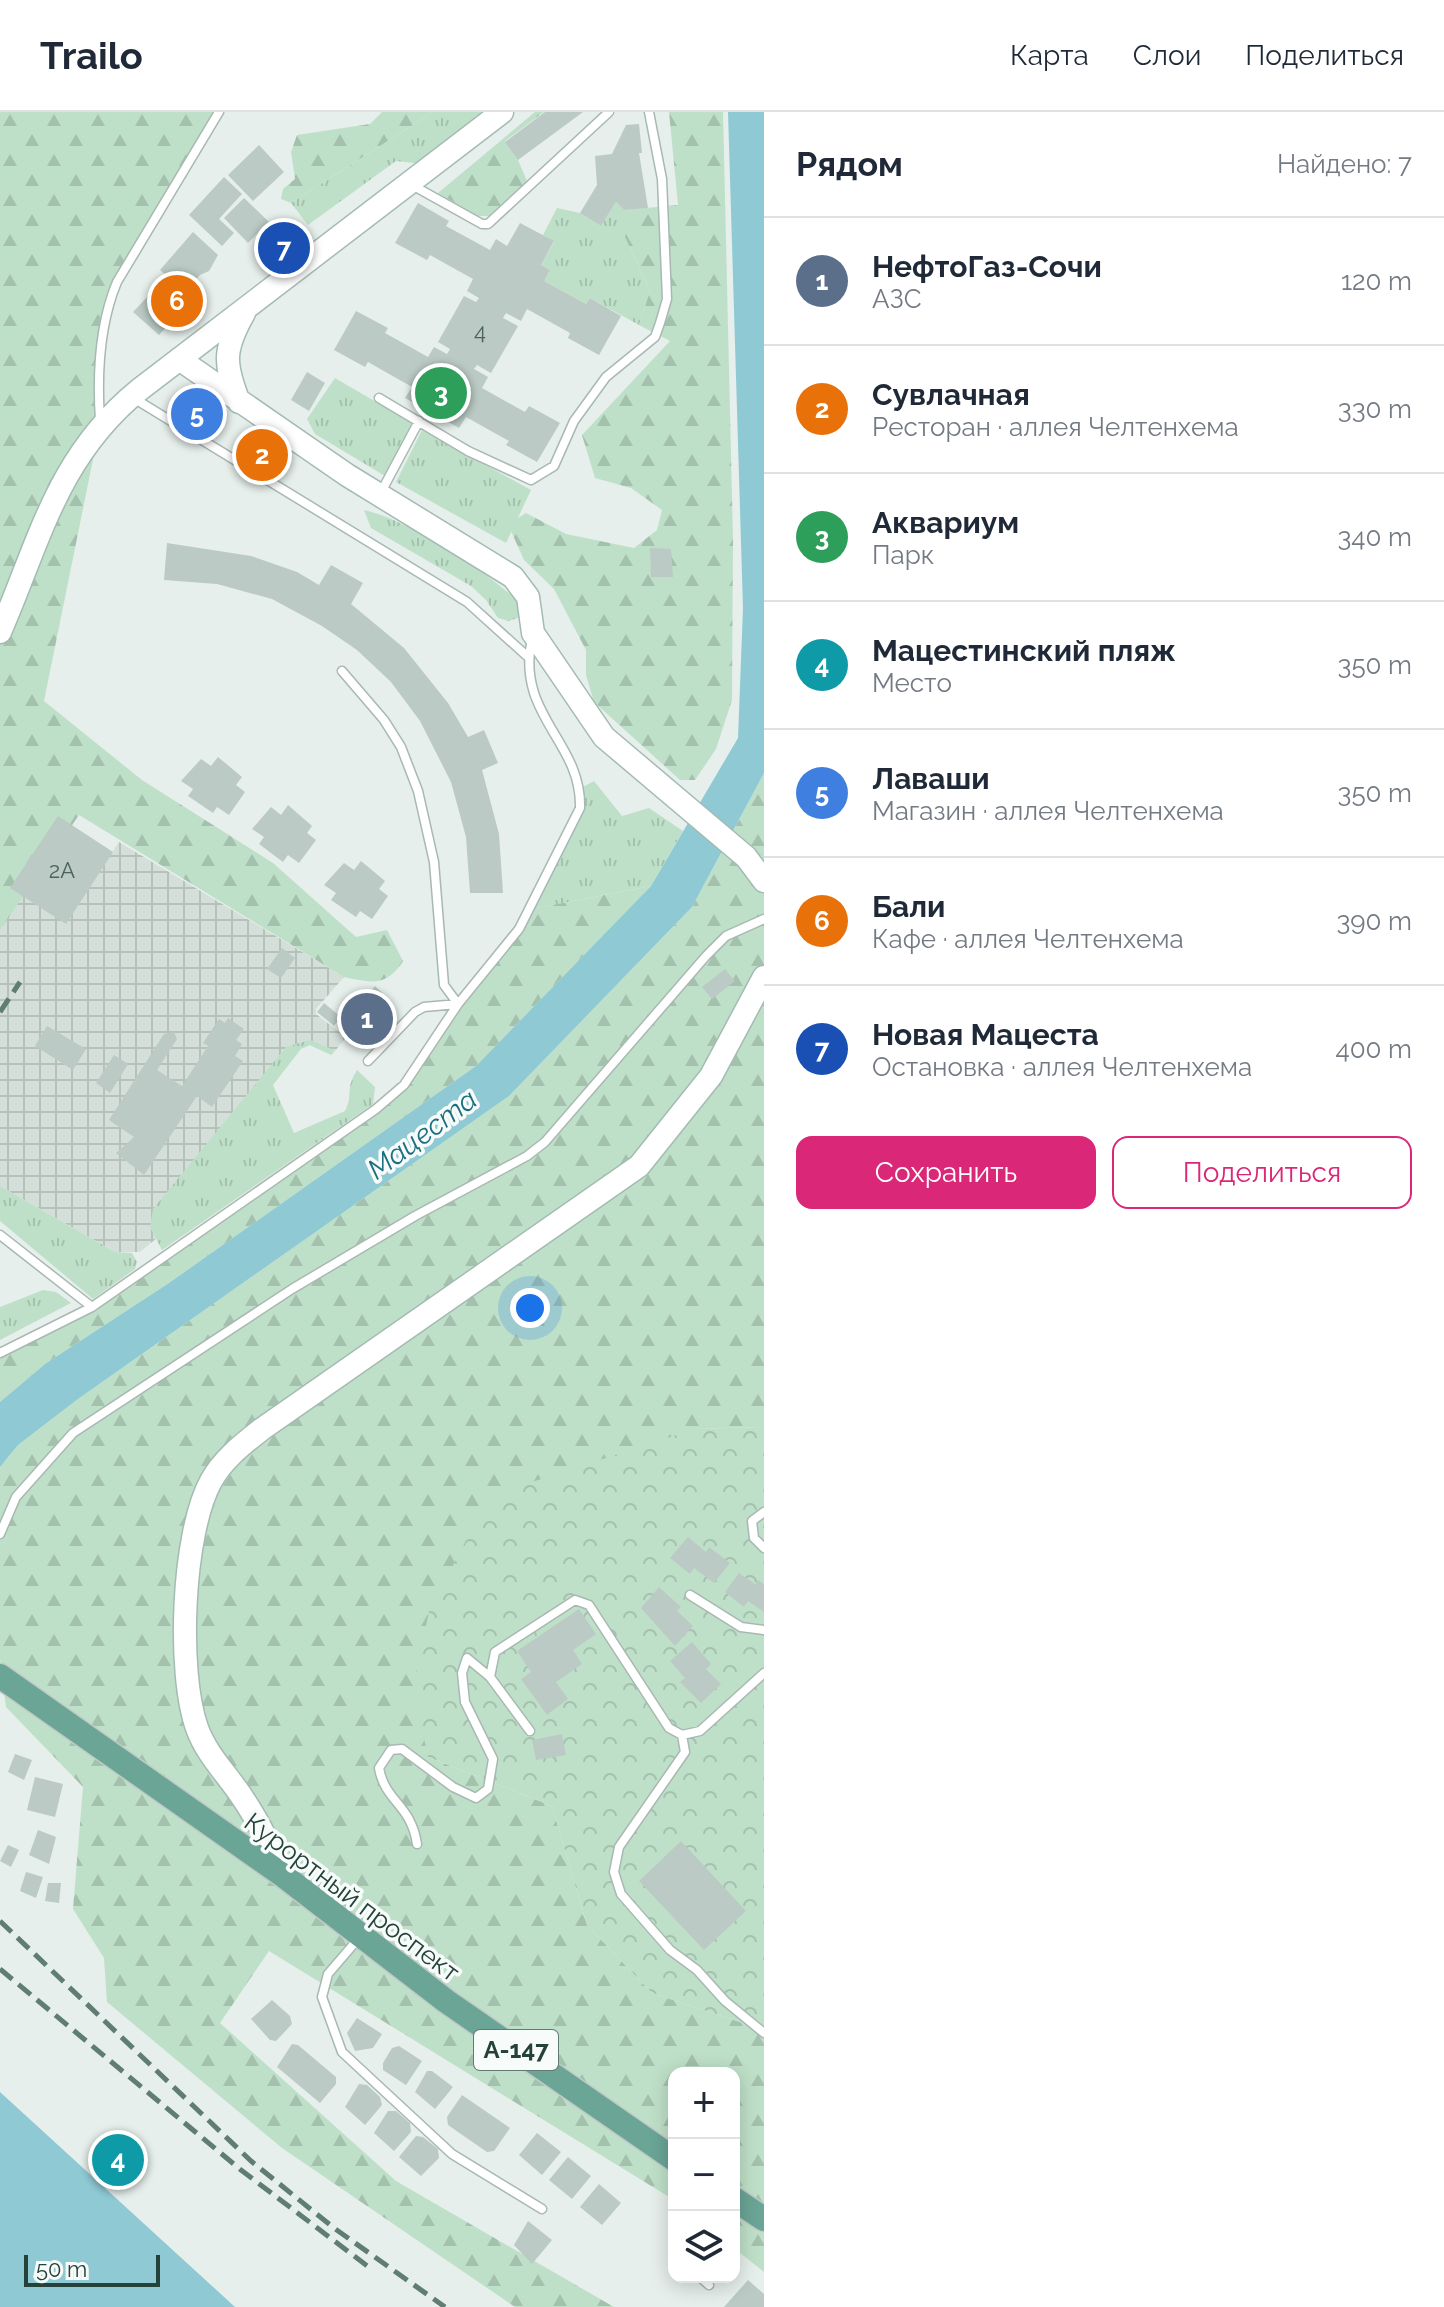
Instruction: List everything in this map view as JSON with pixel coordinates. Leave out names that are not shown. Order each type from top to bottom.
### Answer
[{"type":"main road","name":"Курортный проспект","points":[[0,1676],[284,1876],[446,2001],[668,2155]]},
{"type":"main road","points":[[740,2203],[764,2219]]},
{"type":"street","points":[[0,632],[63,480],[100,425],[179,359],[502,112]]},
{"type":"street","points":[[239,402],[227,368],[227,350],[249,305]]},
{"type":"street","points":[[179,359],[380,495],[513,577],[528,597],[533,633],[604,737],[626,760],[746,857],[764,881]]},
{"type":"street","points":[[284,1876],[256,1819],[216,1764],[198,1730],[188,1696],[185,1650],[188,1585],[200,1506],[212,1480],[230,1455],[262,1429],[383,1347],[484,1270],[586,1205],[639,1166],[711,1076],[764,977]]},
{"type":"lane","points":[[100,425],[100,367],[106,308],[117,282],[219,112]]},
{"type":"lane","points":[[408,183],[482,224],[488,224],[609,112]]},
{"type":"lane","points":[[379,398],[468,451],[531,480],[554,466],[574,421],[606,377],[655,337],[667,299],[662,179],[649,112]]},
{"type":"lane","points":[[131,397],[467,602],[528,657]]},
{"type":"lane","points":[[380,495],[419,421]]},
{"type":"lane","points":[[0,1353],[92,1307],[376,1109],[404,1085],[458,1004],[519,929],[580,808],[581,788],[574,769],[547,725],[529,684],[528,657],[533,633]]},
{"type":"lane","points":[[342,671],[384,720],[401,747],[418,791],[434,862],[444,985],[458,1004]]},
{"type":"lane","points":[[0,1534],[16,1497],[73,1433],[292,1289],[415,1216],[527,1156],[545,1142],[726,936],[764,919]]},
{"type":"lane","points":[[368,1061],[415,1012],[431,1006],[458,1004]]},
{"type":"lane","points":[[0,1235],[92,1307]]},
{"type":"lane","points":[[764,1512],[752,1521],[754,1538],[764,1548]]},
{"type":"lane","points":[[690,1595],[741,1627],[764,1630]]},
{"type":"lane","points":[[490,1677],[495,1652],[575,1600],[589,1605],[669,1728],[682,1735],[700,1731],[764,1673]]},
{"type":"lane","points":[[417,1844],[413,1821],[382,1784],[379,1768],[391,1750],[402,1749],[453,1787],[476,1798],[488,1789],[493,1759],[465,1702],[462,1673],[467,1658],[490,1677],[530,1731]]},
{"type":"lane","points":[[682,1735],[685,1752],[619,1847],[614,1872],[621,1894],[670,1950],[697,1970],[725,2001],[764,2033]]},
{"type":"lane","points":[[362,1936],[328,1974],[322,1997],[342,2052],[452,2154],[542,2209]]},
{"type":"shaded area","points":[[119,842],[344,977],[316,1009],[316,1014],[346,1037],[332,1055],[310,1045],[300,1047],[163,1233],[140,1252],[115,1252],[0,1186],[0,885],[2,882],[66,923]]},
{"type":"green space","points":[[0,112],[219,112],[106,308],[100,425],[44,701],[142,780],[273,863],[356,937],[387,930],[403,961],[384,979],[370,981],[344,977],[79,815],[0,930]]},
{"type":"green space","points":[[382,112],[433,112],[291,203],[281,199],[283,189],[295,179],[291,152],[297,135],[370,124]]},
{"type":"green space","points":[[433,112],[502,112],[432,165],[396,161],[308,225],[291,203]]},
{"type":"green space","points":[[535,112],[544,112],[505,141],[527,181],[489,216],[478,216],[438,193]]},
{"type":"green space","points":[[669,112],[723,112],[733,540],[732,700],[716,749],[695,780],[680,780],[594,702],[586,675],[586,650],[554,589],[524,560],[511,531],[515,520],[526,513],[566,534],[634,548],[657,530],[662,510],[631,488],[595,478],[582,435],[670,341],[639,325],[650,291],[624,235],[624,210],[678,205]]},
{"type":"green space","points":[[616,202],[624,210],[624,235],[650,291],[639,325],[590,298],[586,304],[544,281],[550,270],[541,265],[554,242],[543,235],[557,208],[580,213],[601,226]]},
{"type":"green space","points":[[335,378],[412,423],[385,476],[315,434],[307,419]]},
{"type":"green space","points":[[422,430],[531,490],[506,543],[396,482]]},
{"type":"green space","points":[[364,510],[403,524],[469,563],[521,604],[520,617],[509,621],[498,618],[486,600],[471,586],[371,528]]},
{"type":"green space","points":[[764,773],[764,1427],[695,1429],[428,1757],[552,1806],[587,1925],[652,1993],[764,2030],[764,2272],[740,2253],[740,2067],[668,2067],[668,2196],[269,1951],[220,2023],[396,2181],[614,2307],[515,2307],[282,2148],[107,2002],[104,1958],[73,1909],[83,1787],[6,1707],[0,1659],[0,1467],[18,1445],[78,1399],[509,1096],[692,907]]},
{"type":"green space","points":[[594,781],[622,816],[649,808],[683,831],[651,886],[531,909],[580,808],[581,788]]},
{"type":"green space","points":[[651,886],[476,1066],[169,1283],[45,1364],[0,1402],[0,1354],[92,1307],[404,1085],[531,909]]},
{"type":"green space","points":[[310,1040],[334,1050],[331,1055],[310,1045],[301,1049],[273,1085],[294,1133],[345,1111],[357,1070],[375,1087],[373,1104],[162,1250],[150,1227],[153,1209],[286,1047]]},
{"type":"green space","points":[[0,1186],[115,1252],[132,1253],[137,1262],[135,1269],[93,1299],[0,1221]]},
{"type":"green space","points":[[43,1290],[56,1292],[71,1303],[0,1340],[0,1307]]},
{"type":"green space","points":[[764,1427],[764,2030],[652,1993],[587,1925],[552,1806],[428,1757],[413,1687],[429,1612],[489,1496],[695,1429]]},
{"type":"water","name":"Мацеста","points":[[728,112],[764,112],[764,773],[692,907],[509,1096],[78,1399],[18,1445],[0,1467],[0,1402],[45,1364],[169,1283],[476,1066],[651,886],[738,738],[743,608]]},
{"type":"water","points":[[0,2092],[235,2307],[0,2307]]},
{"type":"building","points":[[545,112],[583,112],[518,160],[505,142]]},
{"type":"building","points":[[639,124],[642,153],[639,153],[648,208],[624,210],[616,202],[601,226],[580,213],[597,185],[595,156],[612,154],[626,125]]},
{"type":"building","points":[[259,145],[284,172],[253,201],[228,175]]},
{"type":"building","points":[[224,177],[242,194],[219,219],[234,233],[222,246],[189,215]]},
{"type":"building","points":[[244,198],[269,222],[248,243],[224,218]]},
{"type":"building","points":[[418,203],[449,221],[446,226],[490,250],[496,239],[507,246],[520,223],[554,241],[541,265],[550,270],[544,281],[586,304],[590,298],[621,316],[599,355],[568,338],[570,333],[527,309],[521,321],[506,313],[503,318],[518,326],[491,373],[477,365],[474,369],[488,377],[482,388],[525,412],[529,406],[560,423],[537,462],[506,445],[509,441],[466,417],[459,428],[405,398],[412,387],[368,362],[365,367],[334,350],[356,311],[388,328],[385,333],[428,357],[434,347],[447,354],[450,349],[438,342],[464,296],[476,302],[479,298],[467,291],[473,279],[430,255],[427,260],[395,243]]},
{"type":"building","points":[[193,232],[218,255],[209,271],[200,275],[184,292],[192,299],[159,335],[133,312],[167,276],[160,270]]},
{"type":"building","points":[[307,372],[325,383],[309,411],[291,400]]},
{"type":"building","points":[[185,396],[214,417],[206,428],[177,407]]},
{"type":"building","points":[[256,445],[289,464],[281,477],[248,458]]},
{"type":"building","points":[[167,543],[251,556],[297,572],[319,585],[331,565],[363,583],[351,604],[404,648],[448,703],[468,737],[484,730],[498,763],[482,770],[499,834],[503,893],[470,893],[466,837],[451,782],[420,721],[391,682],[357,650],[322,626],[272,599],[217,584],[164,580]]},
{"type":"building","points":[[650,548],[671,549],[673,577],[651,577]]},
{"type":"building","points":[[218,757],[242,777],[236,785],[245,792],[229,815],[217,807],[213,813],[188,796],[193,789],[181,781],[201,759],[211,766]]},
{"type":"building","points":[[288,805],[312,826],[307,833],[316,840],[299,863],[288,855],[283,862],[259,844],[264,837],[252,829],[271,807],[281,815]]},
{"type":"building","points":[[58,816],[113,852],[66,924],[10,888]]},
{"type":"building","points":[[361,861],[385,881],[379,889],[388,896],[372,919],[360,911],[356,917],[331,900],[336,893],[324,885],[344,863],[354,870]]},
{"type":"building","points":[[282,948],[295,958],[281,978],[267,969]]},
{"type":"building","points":[[725,969],[735,981],[712,999],[702,987]]},
{"type":"building","points":[[375,986],[392,1002],[374,1022],[357,1005]]},
{"type":"building","points":[[324,1003],[341,1017],[334,1026],[317,1012]]},
{"type":"building","points":[[228,1018],[244,1029],[236,1040],[242,1044],[235,1056],[243,1061],[212,1107],[197,1096],[144,1175],[116,1153],[134,1137],[109,1120],[164,1034],[174,1032],[177,1039],[157,1070],[182,1086],[208,1046],[203,1043],[219,1019],[225,1023]]},
{"type":"building","points":[[47,1026],[86,1049],[73,1070],[35,1046]]},
{"type":"building","points":[[114,1055],[128,1064],[110,1093],[96,1083]]},
{"type":"building","points":[[688,1537],[706,1552],[709,1547],[730,1563],[714,1583],[694,1568],[690,1574],[670,1558]]},
{"type":"building","points":[[739,1573],[755,1584],[758,1580],[764,1584],[764,1612],[748,1601],[744,1607],[725,1592]]},
{"type":"building","points":[[659,1587],[681,1607],[677,1611],[693,1626],[675,1646],[641,1608]]},
{"type":"building","points":[[579,1609],[596,1634],[573,1650],[582,1664],[556,1682],[568,1699],[547,1715],[521,1679],[531,1672],[517,1651]]},
{"type":"building","points":[[692,1642],[711,1664],[706,1669],[721,1684],[701,1703],[680,1682],[685,1678],[670,1661]]},
{"type":"building","points":[[562,1734],[566,1755],[536,1760],[532,1740]]},
{"type":"building","points":[[15,1754],[32,1760],[24,1780],[8,1772]]},
{"type":"building","points":[[35,1777],[63,1784],[55,1817],[27,1810]]},
{"type":"building","points":[[38,1830],[56,1837],[49,1864],[29,1855]]},
{"type":"building","points":[[681,1841],[746,1911],[704,1950],[639,1881]]},
{"type":"building","points":[[8,1845],[19,1850],[11,1867],[0,1861]]},
{"type":"building","points":[[26,1872],[43,1877],[36,1898],[20,1891]]},
{"type":"building","points":[[48,1883],[61,1883],[59,1903],[45,1901]]},
{"type":"building","points":[[272,2000],[290,2016],[292,2024],[276,2041],[270,2040],[251,2019]]},
{"type":"building","points":[[357,2018],[382,2034],[373,2048],[355,2051],[347,2033]]},
{"type":"building","points":[[292,2044],[298,2045],[336,2077],[336,2084],[320,2103],[277,2067]]},
{"type":"building","points":[[399,2046],[422,2061],[406,2085],[383,2070],[383,2063],[392,2048]]},
{"type":"building","points":[[427,2071],[432,2071],[453,2087],[435,2109],[415,2092]]},
{"type":"building","points":[[359,2084],[367,2085],[380,2097],[382,2105],[365,2125],[345,2107]]},
{"type":"building","points":[[462,2095],[510,2128],[494,2151],[487,2152],[448,2125],[447,2117]]},
{"type":"building","points":[[388,2111],[396,2111],[410,2123],[411,2132],[394,2151],[374,2133]]},
{"type":"building","points":[[537,2133],[561,2152],[542,2175],[519,2155]]},
{"type":"building","points":[[416,2136],[423,2137],[438,2149],[439,2158],[421,2176],[399,2157]]},
{"type":"building","points":[[568,2157],[591,2176],[572,2199],[549,2180]]},
{"type":"building","points":[[599,2184],[621,2203],[602,2225],[580,2207]]},
{"type":"building","points":[[528,2221],[552,2240],[532,2264],[514,2245]]},
{"type":"building","points":[[748,2280],[764,2294],[764,2307],[724,2307]]},
{"type":"railway","points":[[0,1012],[20,982]]},
{"type":"railway","points":[[0,1921],[251,2161],[334,2228],[445,2307]]},
{"type":"railway","points":[[0,1969],[241,2170],[370,2268]]},
{"type":"place","name":"Новая Мацеста","points":[[284,248]]},
{"type":"place","name":"Бали","points":[[177,301]]},
{"type":"place","name":"Аквариум","points":[[441,393]]},
{"type":"place","name":"Лаваши","points":[[197,414]]},
{"type":"place","name":"Сувлачная","points":[[262,455]]},
{"type":"place","name":"НефтоГаз-Сочи","points":[[367,1019]]},
{"type":"place","name":"Мацестинский пляж","points":[[118,2160]]}]
